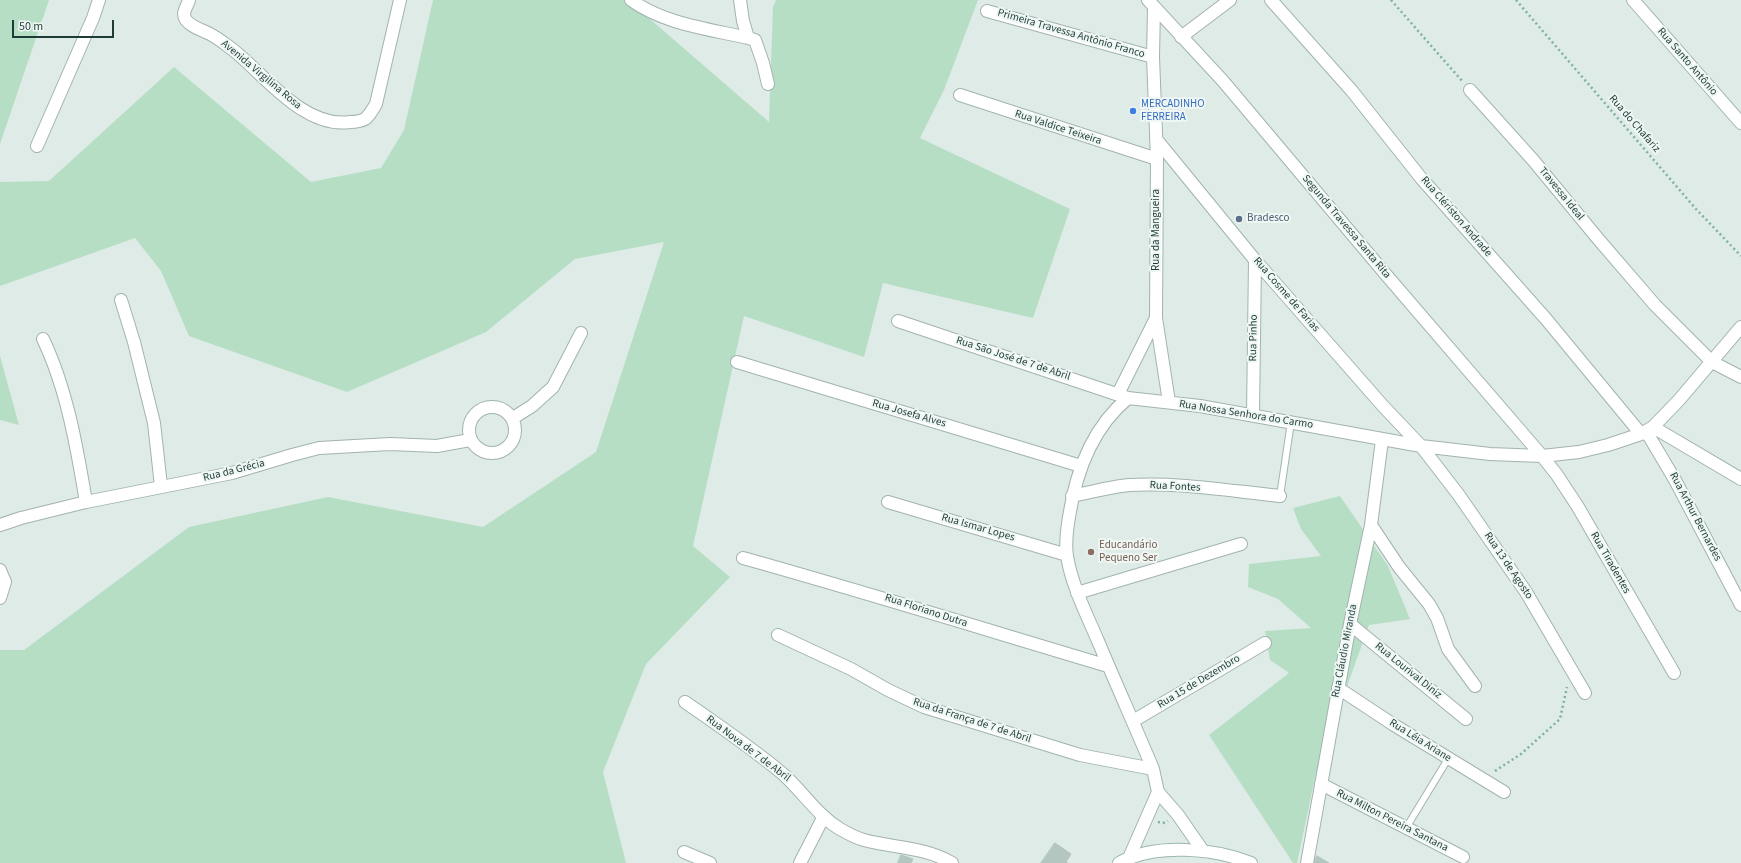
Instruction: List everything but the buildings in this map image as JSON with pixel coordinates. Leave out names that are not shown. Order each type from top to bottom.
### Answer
[{"type":"street","points":[[37,146],[99,0]]},
{"type":"street","name":"Avenida Virgilina Rosa","points":[[189,0],[184,10],[184,15],[190,24],[222,41],[298,106],[310,114],[329,121],[347,123],[360,121],[369,115],[376,104],[400,0]]},
{"type":"street","points":[[631,0],[642,8],[672,19],[755,40],[768,84]]},
{"type":"street","points":[[740,0],[748,38]]},
{"type":"street","points":[[1181,37],[1230,0]]},
{"type":"street","name":"Rua Clériston Andrade","points":[[1271,0],[1352,91],[1421,178],[1647,431]]},
{"type":"street","name":"Rua Santo Antônio","points":[[1633,0],[1741,123]]},
{"type":"street","name":"Segunda Travessa Santa Rita","points":[[1151,4],[1223,80],[1383,271],[1542,456]]},
{"type":"street","name":"Primeira Travessa Antônio Franco","points":[[987,11],[1153,57],[1151,4]]},
{"type":"street","name":"Rua da Mangueira","points":[[1153,57],[1157,159],[1156,318],[1169,402]]},
{"type":"street","name":"Travessa Ideal","points":[[1470,90],[1533,160],[1598,240],[1655,305],[1712,362],[1741,377]]},
{"type":"street","name":"Rua Valdice Teixeira","points":[[960,95],[1157,159]]},
{"type":"street","name":"Rua Cosme de Farias","points":[[1156,139],[1255,260],[1383,406],[1421,446]]},
{"type":"street","name":"Rua Pinho","points":[[1253,415],[1255,260]]},
{"type":"street","points":[[121,300],[134,342],[154,423],[161,486]]},
{"type":"street","points":[[1156,318],[1123,396],[1102,425],[1081,466],[1072,496],[1067,555],[1077,594],[1153,769],[1158,792],[1178,815],[1203,851]]},
{"type":"street","name":"Rua São José de 7 de Abril","points":[[898,321],[1123,396]]},
{"type":"street","name":"Rua Nossa Senhora do Carmo","points":[[1123,396],[1253,415],[1421,446],[1490,454],[1542,456],[1579,452],[1608,445],[1647,431],[1679,400],[1741,327]]},
{"type":"street","points":[[512,418],[532,406],[554,387],[581,333]]},
{"type":"street","points":[[43,339],[50,353],[64,395],[80,466],[86,502]]},
{"type":"street","name":"Rua Josefa Alves","points":[[737,362],[1081,466]]},
{"type":"street","points":[[494,406],[508,412],[512,418],[516,432],[510,446],[504,450],[497,453],[482,451],[470,440],[468,432],[469,424],[478,410],[494,406]]},
{"type":"street","points":[[1647,431],[1741,479]]},
{"type":"street","name":"Rua Arthur Bernardes","points":[[1647,431],[1675,480],[1741,605]]},
{"type":"street","name":"Rua da Grécia","points":[[0,525],[21,518],[86,502],[232,473],[319,448],[390,444],[437,446],[470,440]]},
{"type":"street","name":"Rua Cláudio Miranda","points":[[1306,863],[1350,624],[1371,525],[1382,440]]},
{"type":"street","name":"Rua 13 de Agosto","points":[[1421,446],[1458,494],[1526,592],[1585,693]]},
{"type":"street","name":"Rua Tiradentes","points":[[1542,456],[1557,475],[1578,507],[1674,673]]},
{"type":"street","name":"Rua Fontes","points":[[1072,496],[1101,489],[1130,485],[1202,488],[1280,496]]},
{"type":"street","name":"Rua Ismar Lopes","points":[[888,502],[1067,555]]},
{"type":"street","points":[[1371,525],[1399,567],[1429,604],[1437,618],[1448,649],[1475,686]]},
{"type":"street","points":[[1077,594],[1241,544]]},
{"type":"street","name":"Rua Floriano Dutra","points":[[743,558],[880,596],[958,622],[1108,666]]},
{"type":"street","points":[[0,570],[5,582],[0,598]]},
{"type":"street","name":"Rua Lourival Diniz","points":[[1350,624],[1466,719]]},
{"type":"street","name":"Rua da França de 7 de Abril","points":[[778,634],[851,669],[888,690],[924,707],[1080,755],[1153,769]]},
{"type":"street","name":"Rua 15 de Dezembro","points":[[1133,721],[1265,643]]},
{"type":"street","name":"Rua Léia Ariane","points":[[1338,688],[1394,726],[1504,792]]},
{"type":"street","name":"Rua Nova de 7 de Abril","points":[[685,702],[774,766],[798,788],[823,818],[840,829],[862,840],[925,852],[941,857],[952,863]]},
{"type":"street","name":"Rua Milton Pereira Santana","points":[[1321,784],[1463,857]]},
{"type":"street","points":[[1124,860],[1158,792]]},
{"type":"street","points":[[800,863],[823,818]]},
{"type":"street","points":[[1124,860],[1165,851],[1203,851],[1237,857],[1251,863]]},
{"type":"street","points":[[684,852],[710,863]]},
{"type":"lane","points":[[1280,496],[1291,422]]},
{"type":"lane","points":[[1406,828],[1448,759]]},
{"type":"path","points":[[1391,0],[1470,90]]},
{"type":"path","name":"Rua do Chafariz","points":[[1516,0],[1691,203],[1741,256]]},
{"type":"path","points":[[1482,779],[1521,754],[1560,719],[1572,669]]},
{"type":"path","points":[[1145,820],[1163,823],[1178,815]]},
{"type":"green space","points":[[0,0],[49,0],[0,144]]},
{"type":"green space","points":[[433,0],[628,0],[769,122],[773,7],[776,0],[978,0],[944,90],[920,138],[1070,209],[1033,318],[883,283],[864,357],[744,316],[693,546],[730,577],[646,664],[603,772],[626,863],[0,863],[0,650],[24,650],[189,527],[328,497],[483,527],[596,452],[664,242],[575,259],[486,332],[347,392],[189,336],[161,271],[135,238],[0,286],[0,182],[49,181],[174,67],[311,182],[381,168],[404,130]]},
{"type":"green space","points":[[0,356],[19,425],[0,420]]},
{"type":"green space","points":[[1340,496],[1388,566],[1410,619],[1369,625],[1316,773],[1297,863],[1293,863],[1209,735],[1289,673],[1270,660],[1265,631],[1311,628],[1278,599],[1248,587],[1249,564],[1321,556],[1301,529],[1293,508]]},
{"type":"place","name":"MERCADINHO FERREIRA","points":[[1133,111]]},
{"type":"place","name":"Bradesco","points":[[1239,219]]},
{"type":"place","name":"Educandário Pequeno Ser","points":[[1091,552]]}]
